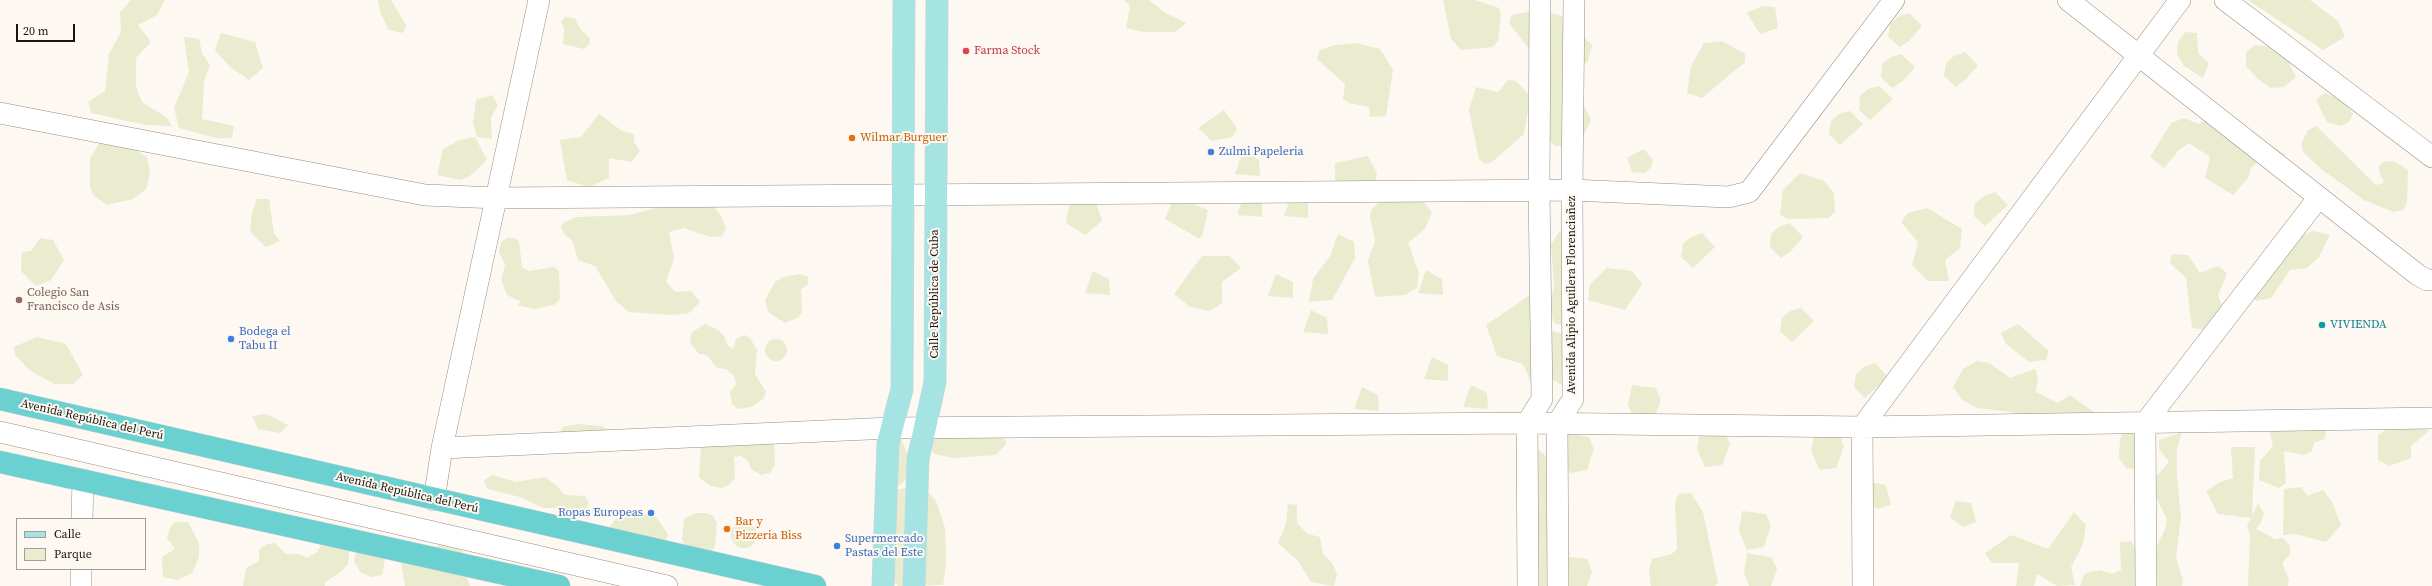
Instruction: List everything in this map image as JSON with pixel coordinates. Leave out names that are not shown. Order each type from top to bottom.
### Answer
[{"type":"highway","name":"Avenida República del Perú","points":[[0,399],[434,500],[815,586]]},
{"type":"highway","points":[[0,462],[560,586]]},
{"type":"main road","points":[[883,586],[888,451],[891,428],[897,414],[902,389],[904,0]]},
{"type":"main road","name":"Calle República de Cuba","points":[[914,586],[918,459],[935,382],[937,0]]},
{"type":"street","points":[[434,500],[442,448],[539,0]]},
{"type":"street","points":[[1528,586],[1527,423],[1542,399],[1539,191],[1540,0]]},
{"type":"street","name":"Avenida Alipio Aguilera Florenciañez","points":[[1557,424],[1573,398],[1572,190],[1574,0]]},
{"type":"street","points":[[0,113],[425,195],[497,198],[1572,190],[1728,197],[1749,192],[1894,0]]},
{"type":"street","points":[[2068,0],[2140,54],[2418,274],[2427,280],[2432,280]]},
{"type":"street","points":[[1863,586],[1862,427],[2180,0]]},
{"type":"street","points":[[2225,0],[2432,157]]},
{"type":"street","points":[[2146,586],[2145,423],[2319,197]]},
{"type":"street","points":[[442,448],[925,427],[1527,423],[1862,427],[2432,418]]},
{"type":"street","points":[[1557,424],[1558,586]]},
{"type":"street","points":[[0,432],[667,586]]},
{"type":"street","points":[[82,518],[83,480]]},
{"type":"street","points":[[81,586],[82,570]]},
{"type":"green space","points":[[131,0],[165,0],[157,15],[138,25],[151,42],[136,58],[136,87],[142,102],[166,117],[172,126],[146,125],[91,113],[88,102],[105,91],[109,54],[121,32],[120,12]]},
{"type":"green space","points":[[378,0],[391,0],[406,25],[403,33],[389,30],[380,12]]},
{"type":"green space","points":[[1124,0],[1149,0],[1164,12],[1186,23],[1175,32],[1143,32],[1126,28],[1130,6]]},
{"type":"green space","points":[[1443,0],[1475,0],[1499,8],[1501,16],[1498,41],[1493,47],[1461,50],[1451,39]]},
{"type":"green space","points":[[2248,0],[2310,0],[2338,21],[2345,37],[2323,50]]},
{"type":"green space","points":[[1762,6],[1775,7],[1778,28],[1760,34],[1747,13]]},
{"type":"green space","points":[[1537,10],[1562,16],[1592,45],[1588,61],[1570,77],[1591,120],[1579,145],[1555,146],[1544,134],[1535,57],[1509,23],[1512,15]]},
{"type":"green space","points":[[1909,13],[1922,26],[1910,40],[1900,47],[1888,37],[1890,24],[1898,17]]},
{"type":"green space","points":[[565,17],[575,18],[580,29],[590,38],[590,43],[584,49],[563,44],[564,29],[561,22]]},
{"type":"green space","points":[[2185,32],[2197,33],[2198,53],[2209,63],[2203,78],[2184,66],[2177,54],[2178,42]]},
{"type":"green space","points":[[221,33],[255,42],[263,68],[249,80],[230,67],[215,50]]},
{"type":"green space","points":[[184,37],[199,39],[202,53],[210,65],[204,81],[202,119],[234,126],[232,138],[216,138],[179,128],[174,108],[189,72]]},
{"type":"green space","points":[[1722,41],[1745,54],[1745,62],[1702,98],[1687,93],[1691,66],[1704,43]]},
{"type":"green space","points":[[1356,43],[1380,49],[1393,70],[1386,116],[1370,117],[1369,107],[1349,103],[1343,99],[1345,84],[1317,59],[1320,50],[1335,45]]},
{"type":"green space","points":[[2255,45],[2271,47],[2287,59],[2296,77],[2284,87],[2271,88],[2257,78],[2246,66],[2246,52]]},
{"type":"green space","points":[[1965,52],[1978,66],[1956,87],[1944,76],[1946,63],[1954,56]]},
{"type":"green space","points":[[1901,54],[1915,67],[1903,81],[1892,88],[1881,77],[1882,64],[1891,57]]},
{"type":"green space","points":[[1508,80],[1516,81],[1528,94],[1528,111],[1524,134],[1492,162],[1485,164],[1479,159],[1469,110],[1476,87],[1498,92]]},
{"type":"green space","points":[[1879,86],[1893,99],[1870,120],[1859,110],[1860,96],[1868,89]]},
{"type":"green space","points":[[2325,93],[2344,101],[2353,114],[2348,123],[2340,126],[2327,122],[2316,100]]},
{"type":"green space","points":[[492,95],[498,105],[491,118],[492,139],[477,137],[473,123],[476,100]]},
{"type":"green space","points":[[1224,110],[1237,128],[1233,137],[1212,141],[1198,128]]},
{"type":"green space","points":[[1850,111],[1863,124],[1840,145],[1829,134],[1831,121],[1839,114]]},
{"type":"green space","points":[[2217,112],[2285,154],[2274,167],[2260,159],[2251,168],[2248,178],[2233,195],[2205,178],[2210,157],[2189,143],[2179,150],[2164,168],[2150,157],[2171,123],[2184,118],[2199,124]]},
{"type":"green space","points":[[599,114],[622,131],[634,134],[634,142],[640,151],[631,162],[609,158],[609,178],[588,187],[567,180],[560,140],[581,137]]},
{"type":"green space","points":[[2316,126],[2376,185],[2384,183],[2378,168],[2382,162],[2394,161],[2408,170],[2407,203],[2403,210],[2394,212],[2364,200],[2321,169],[2303,152],[2301,144],[2308,130]]},
{"type":"green space","points":[[475,137],[487,160],[470,176],[460,180],[437,175],[443,149],[460,140]]},
{"type":"green space","points":[[103,138],[119,139],[147,157],[150,173],[146,189],[133,199],[107,205],[93,195],[90,187],[90,158]]},
{"type":"green space","points":[[1644,149],[1653,160],[1651,167],[1645,173],[1632,172],[1627,158]]},
{"type":"green space","points":[[1243,151],[1259,160],[1260,176],[1235,174]]},
{"type":"green space","points":[[1368,156],[1377,173],[1374,186],[1335,191],[1335,163]]},
{"type":"green space","points":[[1800,173],[1824,181],[1834,193],[1835,212],[1828,218],[1787,219],[1780,214],[1783,190]]},
{"type":"green space","points":[[1245,192],[1262,201],[1262,217],[1237,215]]},
{"type":"green space","points":[[1995,192],[2008,205],[1985,226],[1974,216],[1975,203],[1984,196]]},
{"type":"green space","points":[[1411,193],[1419,197],[1432,212],[1425,229],[1408,243],[1419,273],[1417,288],[1405,295],[1375,297],[1368,261],[1375,241],[1370,216],[1372,209],[1378,203]]},
{"type":"green space","points":[[1292,194],[1308,202],[1308,218],[1284,216]]},
{"type":"green space","points":[[705,195],[721,216],[726,229],[722,236],[710,237],[684,228],[669,232],[674,259],[666,281],[675,292],[691,291],[700,302],[689,313],[671,315],[629,312],[616,301],[595,266],[578,260],[572,240],[565,235],[561,227],[563,223],[577,217],[630,215],[652,209],[671,198]]},
{"type":"green space","points":[[1094,196],[1102,221],[1085,235],[1066,223],[1070,202]]},
{"type":"green space","points":[[257,199],[269,199],[274,234],[280,241],[266,247],[250,232],[252,213]]},
{"type":"green space","points":[[1180,199],[1208,210],[1203,233],[1200,239],[1165,219],[1172,202]]},
{"type":"green space","points":[[1927,208],[1962,229],[1960,248],[1945,260],[1949,281],[1928,281],[1912,265],[1918,242],[1901,222],[1908,213]]},
{"type":"green space","points":[[1790,223],[1803,237],[1792,250],[1781,258],[1770,247],[1771,234],[1779,227]]},
{"type":"green space","points":[[1560,231],[1567,235],[1575,315],[1562,325],[1554,323],[1549,307],[1554,287],[1551,244]]},
{"type":"green space","points":[[2313,231],[2330,235],[2319,257],[2307,268],[2290,270],[2271,298],[2256,301],[2253,294],[2284,243]]},
{"type":"green space","points":[[1702,233],[1715,247],[1693,268],[1681,257],[1683,244],[1691,237]]},
{"type":"green space","points":[[1338,234],[1354,242],[1355,258],[1332,300],[1309,302],[1313,279],[1330,256]]},
{"type":"green space","points":[[40,238],[53,240],[64,260],[51,280],[36,286],[21,271],[21,262],[22,252],[31,251]]},
{"type":"green space","points":[[507,238],[514,238],[519,241],[522,267],[529,271],[554,267],[559,271],[560,299],[554,305],[534,309],[517,305],[521,302],[507,295],[501,280],[505,265],[499,252],[501,242]]},
{"type":"green space","points":[[2172,254],[2188,255],[2200,273],[2218,266],[2227,273],[2218,295],[2225,315],[2209,330],[2192,328],[2186,278],[2170,263]]},
{"type":"green space","points":[[1202,256],[1230,256],[1241,268],[1222,282],[1222,303],[1210,311],[1190,307],[1174,294]]},
{"type":"green space","points":[[1607,268],[1632,271],[1642,284],[1625,310],[1588,300],[1590,284]]},
{"type":"green space","points":[[1426,270],[1442,279],[1443,295],[1418,293]]},
{"type":"green space","points":[[1093,271],[1109,279],[1110,295],[1085,293]]},
{"type":"green space","points":[[800,274],[808,277],[808,284],[801,290],[802,312],[799,317],[785,323],[768,312],[765,300],[775,282],[783,277]]},
{"type":"green space","points":[[1276,274],[1293,282],[1293,298],[1268,296]]},
{"type":"green space","points":[[1533,293],[1544,328],[1573,337],[1573,375],[1560,384],[1541,373],[1533,387],[1523,364],[1497,356],[1486,325]]},
{"type":"green space","points":[[1801,308],[1814,321],[1792,342],[1780,331],[1782,318],[1790,311]]},
{"type":"green space","points":[[1311,310],[1327,318],[1328,334],[1303,332]]},
{"type":"green space","points":[[705,324],[718,330],[724,336],[728,346],[733,349],[736,339],[745,335],[750,338],[757,350],[755,374],[766,392],[763,399],[751,407],[738,409],[732,404],[730,392],[736,384],[734,376],[726,369],[717,368],[707,355],[699,354],[691,344],[690,337],[692,332]]},
{"type":"green space","points":[[2018,324],[2049,351],[2046,360],[2029,362],[2006,344],[2001,333]]},
{"type":"green space","points":[[37,337],[66,344],[83,375],[73,384],[55,384],[30,371],[15,355],[14,347]]},
{"type":"green space","points":[[776,339],[784,342],[787,350],[784,358],[776,361],[768,358],[765,350],[768,342]]},
{"type":"green space","points":[[1432,357],[1448,365],[1448,381],[1424,379]]},
{"type":"green space","points":[[1977,361],[1989,363],[2010,378],[2035,369],[2038,377],[2036,392],[2058,403],[2070,395],[2104,419],[2038,421],[2011,412],[1977,408],[1962,400],[1953,387],[1963,369]]},
{"type":"green space","points":[[1875,363],[1888,377],[1865,398],[1854,387],[1856,374],[1864,367]]},
{"type":"green space","points":[[1471,385],[1487,393],[1488,409],[1463,407]]},
{"type":"green space","points":[[1632,385],[1656,388],[1661,400],[1653,421],[1636,424],[1628,405]]},
{"type":"green space","points":[[1362,387],[1378,395],[1379,411],[1354,409]]},
{"type":"green space","points":[[265,414],[288,425],[280,433],[258,429],[252,416]]},
{"type":"green space","points":[[2279,421],[2299,432],[2315,426],[2326,428],[2325,439],[2314,443],[2312,451],[2303,455],[2284,451],[2286,483],[2279,488],[2259,480],[2260,461],[2273,446],[2270,433]]},
{"type":"green space","points":[[747,423],[762,425],[774,441],[775,464],[770,473],[761,475],[751,469],[748,461],[741,456],[734,457],[735,478],[729,485],[721,488],[711,486],[699,478],[701,446],[559,434],[563,427],[578,424],[602,426],[609,431],[684,431],[693,426],[718,428]]},
{"type":"green space","points":[[994,424],[1007,443],[996,455],[953,458],[934,454],[926,439]]},
{"type":"green space","points":[[2415,424],[2429,431],[2411,446],[2411,458],[2389,466],[2378,460],[2378,435],[2391,426]]},
{"type":"green space","points":[[1700,428],[1724,431],[1730,444],[1722,465],[1705,467],[1697,449]]},
{"type":"green space","points":[[1815,431],[1839,434],[1844,446],[1836,468],[1820,470],[1811,451]]},
{"type":"green space","points":[[2123,432],[2140,433],[2138,464],[2133,469],[2126,468],[2119,458],[2120,439]]},
{"type":"green space","points":[[2182,432],[2177,449],[2177,477],[2181,517],[2176,557],[2183,580],[2182,586],[2149,586],[2155,551],[2166,527],[2167,519],[2152,489],[2152,481],[2169,462],[2159,449],[2159,440]]},
{"type":"green space","points":[[1565,433],[1589,437],[1594,449],[1587,470],[1570,473],[1562,454]]},
{"type":"green space","points":[[901,439],[910,459],[912,473],[901,485],[884,484],[880,449]]},
{"type":"green space","points":[[2231,447],[2255,447],[2252,516],[2258,503],[2264,514],[2256,529],[2275,539],[2283,538],[2290,546],[2290,554],[2282,563],[2289,579],[2288,586],[2248,586],[2250,535],[2247,525],[2251,518],[2218,514],[2206,491],[2220,482],[2233,478]]},
{"type":"green space","points":[[1539,450],[1545,455],[1551,471],[1551,586],[1523,586],[1531,452]]},
{"type":"green space","points":[[493,475],[516,482],[545,477],[556,485],[565,495],[585,496],[589,503],[584,511],[573,516],[557,508],[543,508],[520,497],[487,489],[484,480]]},
{"type":"green space","points":[[1870,482],[1886,485],[1891,505],[1877,509],[1865,499]]},
{"type":"green space","points":[[924,487],[936,501],[945,528],[946,562],[943,585],[898,586],[891,579],[888,503],[899,489]]},
{"type":"green space","points":[[2301,487],[2307,496],[2323,490],[2332,502],[2341,525],[2326,542],[2295,534],[2283,535],[2284,489]]},
{"type":"green space","points":[[1691,493],[1703,512],[1718,583],[1715,586],[1651,586],[1649,571],[1652,559],[1672,554],[1677,548],[1675,502],[1679,494]]},
{"type":"green space","points":[[1956,501],[1971,503],[1976,522],[1963,527],[1950,517]]},
{"type":"green space","points":[[1288,504],[1297,505],[1297,523],[1308,534],[1320,537],[1323,554],[1332,563],[1337,574],[1334,586],[1311,582],[1298,561],[1278,543],[1286,524]]},
{"type":"green space","points":[[629,511],[656,517],[668,534],[666,543],[653,556],[641,558],[623,551],[609,528],[617,517]]},
{"type":"green space","points":[[1742,511],[1766,514],[1771,526],[1764,547],[1747,550],[1739,531]]},
{"type":"green space","points":[[2074,512],[2086,525],[2083,544],[2071,567],[2075,585],[2057,586],[2037,574],[2034,586],[2016,586],[2019,563],[1992,563],[1985,553],[2011,535],[2048,549]]},
{"type":"green space","points":[[696,513],[707,513],[713,516],[717,523],[715,546],[710,555],[686,550],[682,539],[684,519]]},
{"type":"green space","points":[[175,522],[188,522],[199,543],[199,557],[192,573],[177,580],[163,577],[162,557],[175,549],[167,538],[170,527]]},
{"type":"green space","points":[[744,522],[753,526],[757,535],[753,544],[744,548],[735,544],[731,535],[735,526]]},
{"type":"green space","points":[[324,541],[348,543],[349,553],[348,564],[341,572],[325,582],[325,586],[243,586],[246,568],[259,561],[259,549],[267,544],[275,543],[286,554],[299,554],[307,558],[317,552]]},
{"type":"green space","points":[[2131,541],[2135,548],[2137,586],[2080,586],[2085,573],[2100,570],[2112,574],[2121,570],[2120,542]]},
{"type":"green space","points":[[443,544],[463,551],[464,571],[470,586],[405,586],[401,563],[408,556]]},
{"type":"green space","points":[[368,546],[385,558],[382,575],[371,577],[360,572],[354,561],[356,552]]},
{"type":"green space","points":[[1747,553],[1771,557],[1777,569],[1771,586],[1749,586],[1744,574]]},
{"type":"green space","points":[[1563,556],[1587,559],[1592,572],[1587,586],[1563,586]]},
{"type":"place","name":"Farma Stock","points":[[966,51]]},
{"type":"place","name":"Wilmar Burguer","points":[[852,138]]},
{"type":"place","name":"Zulmi Papeleria","points":[[1211,152]]},
{"type":"place","name":"Colegio San Francisco de Asis","points":[[19,300]]},
{"type":"place","name":"VIVIENDA","points":[[2322,325]]},
{"type":"place","name":"Bodega el Tabu II","points":[[231,339]]},
{"type":"place","name":"Ropas Europeas","points":[[651,513]]},
{"type":"place","name":"Bar y Pizzeria Biss","points":[[727,529]]},
{"type":"place","name":"Supermercado Pastas del Este","points":[[837,546]]}]
